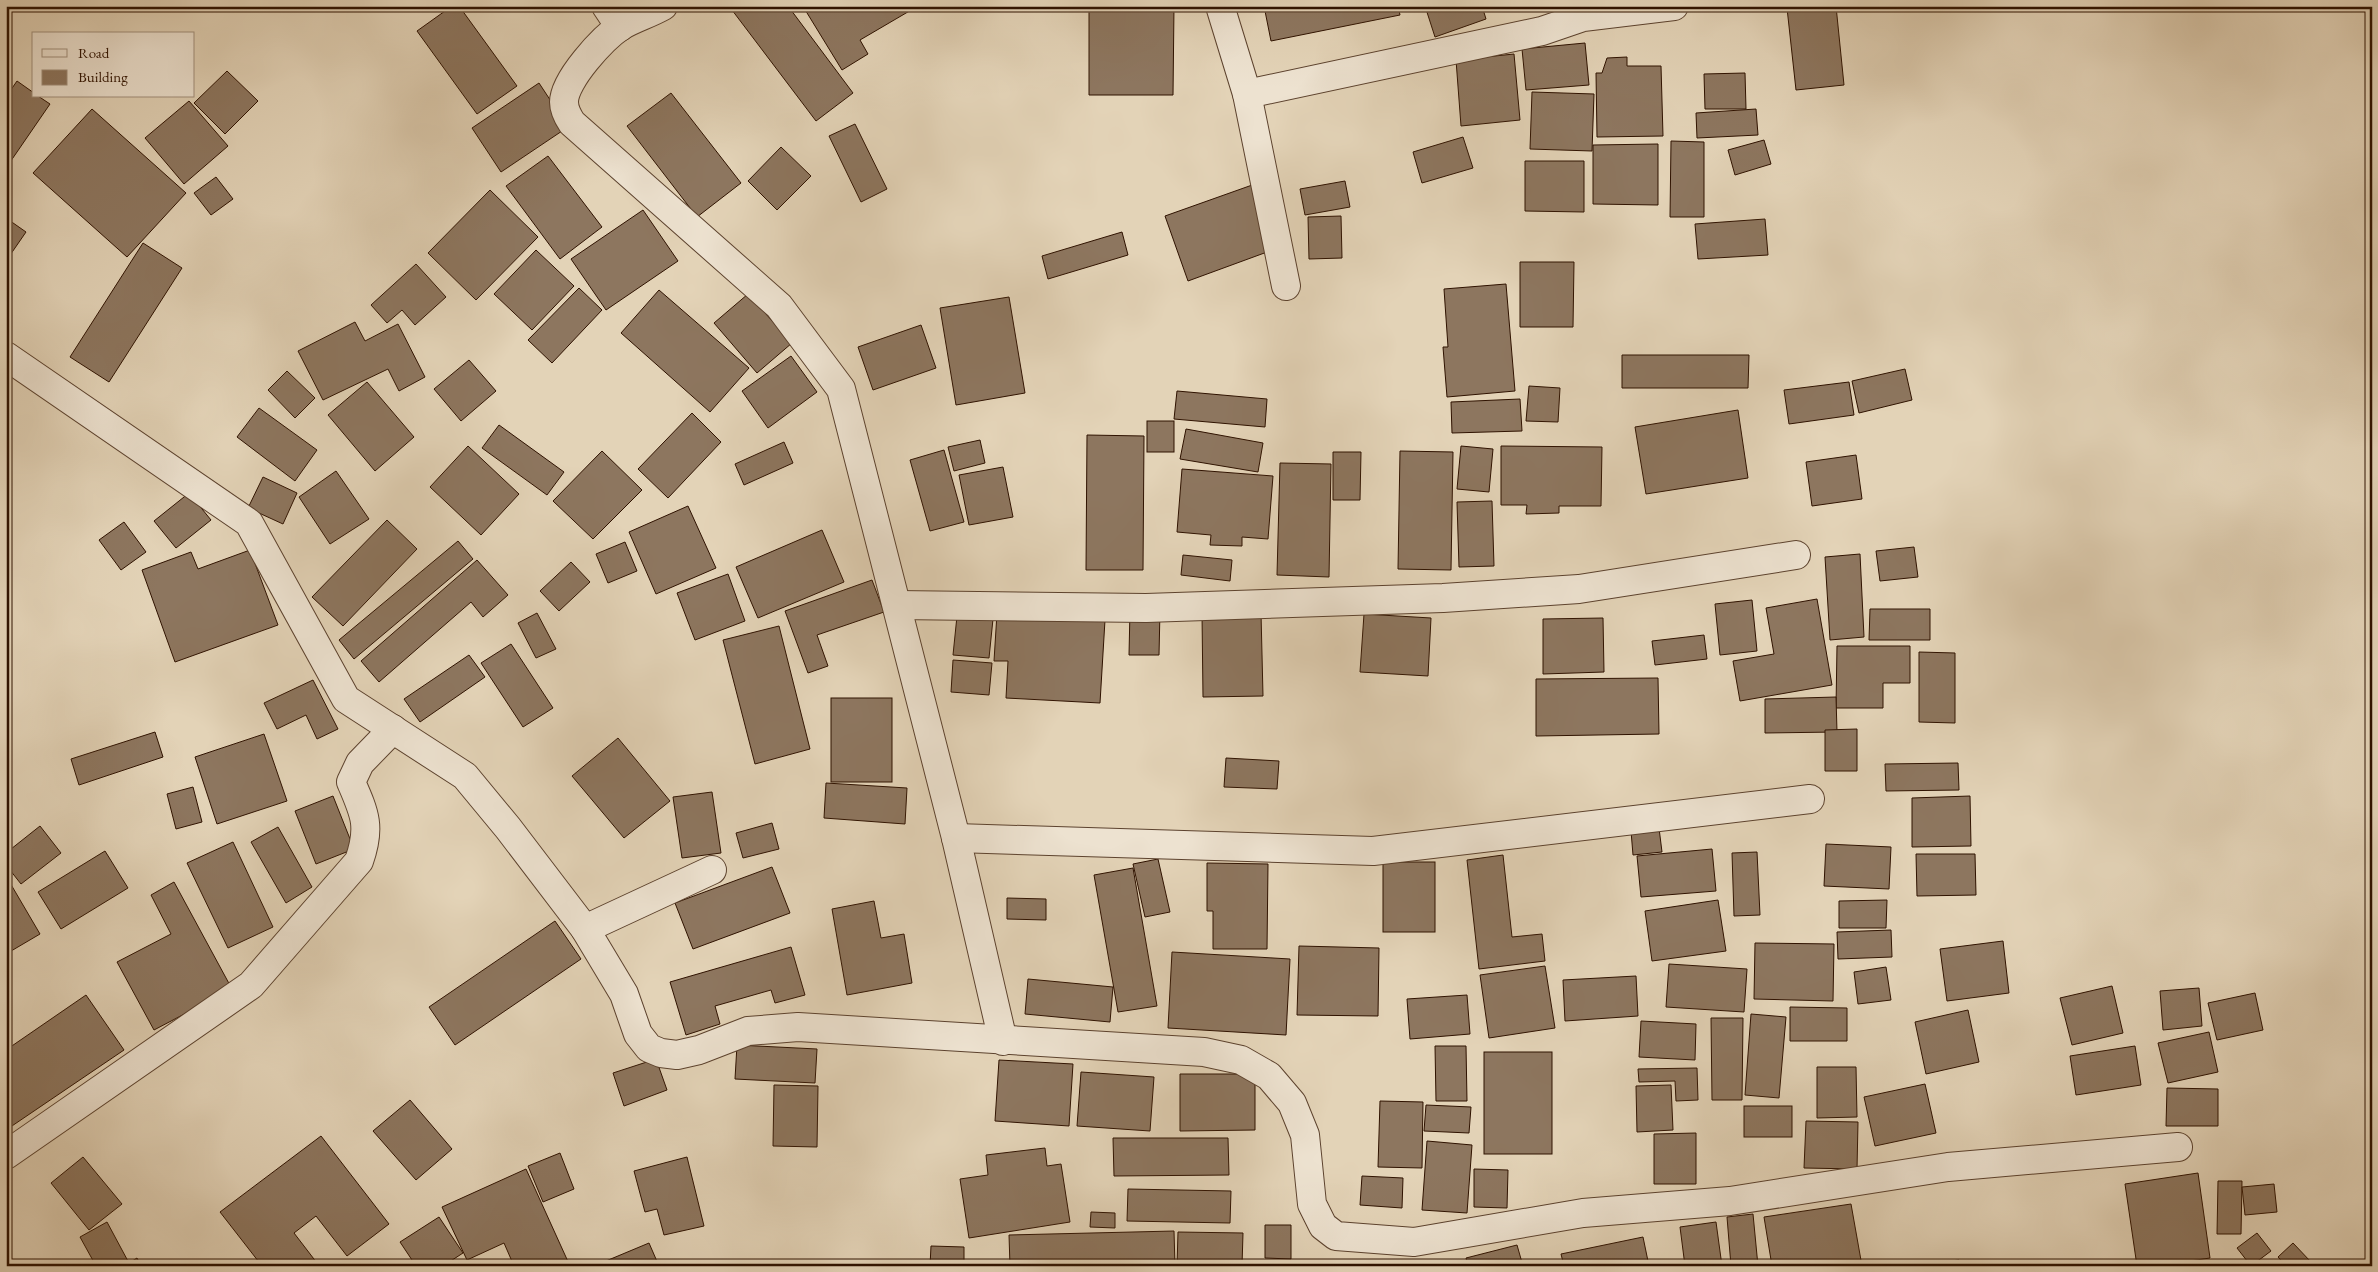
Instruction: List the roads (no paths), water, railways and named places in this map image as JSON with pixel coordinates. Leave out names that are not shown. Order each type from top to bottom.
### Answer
[{"type":"street","points":[[662,6],[613,16],[579,68],[565,96],[566,114],[572,123],[779,306],[842,389],[956,838],[1003,1041]]},
{"type":"street","points":[[1220,6],[1247,94],[1286,286]]},
{"type":"street","points":[[1247,94],[1542,31],[1584,17],[1674,6]]},
{"type":"street","points":[[6,356],[248,523],[346,699],[465,776],[508,828],[585,929],[624,994],[638,1034],[649,1048],[661,1053],[678,1055],[699,1050],[748,1031],[798,1027],[1204,1052],[1241,1060],[1269,1076],[1292,1103],[1305,1135],[1312,1204],[1323,1226],[1336,1236],[1414,1242],[1583,1212],[1730,1201],[1948,1167],[2178,1147]]},
{"type":"street","points":[[898,605],[1146,608],[1443,598],[1578,589],[1796,555]]},
{"type":"street","points":[[6,1155],[251,986],[359,861],[367,840],[366,816],[351,782],[360,763],[393,729]]},
{"type":"street","points":[[956,838],[1373,851],[1810,799]]},
{"type":"street","points":[[585,929],[712,870]]}]
